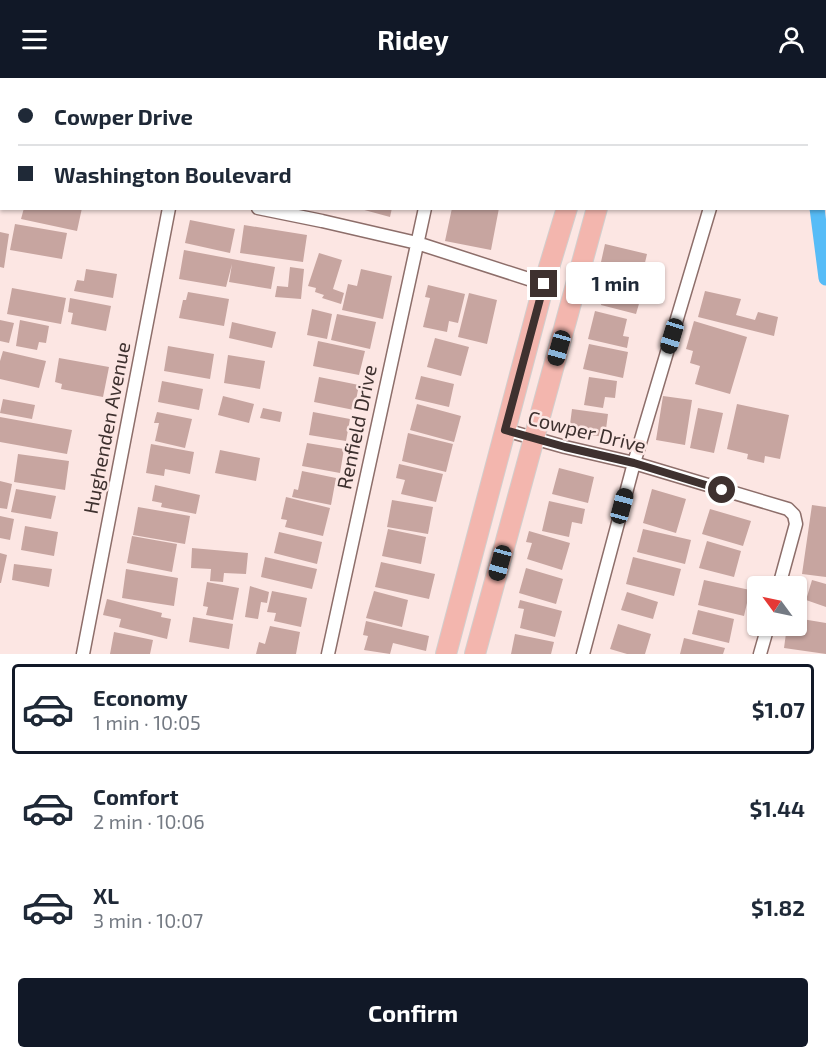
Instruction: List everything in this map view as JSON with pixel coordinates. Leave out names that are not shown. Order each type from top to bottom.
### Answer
[{"type":"highway","points":[[446,654],[544,284],[566,210]]},
{"type":"highway","points":[[475,654],[596,210]]},
{"type":"street","name":"Hughenden Avenue","points":[[83,654],[170,210]]},
{"type":"street","points":[[269,210],[322,220],[417,243],[544,284]]},
{"type":"street","name":"Renfield Drive","points":[[328,654],[425,210]]},
{"type":"street","points":[[583,654],[634,463],[709,210]]},
{"type":"street","name":"Cowper Drive","points":[[505,430],[634,463],[788,510],[794,515],[796,524],[782,576]]},
{"type":"street","points":[[760,654],[765,636]]},
{"type":"building","points":[[23,210],[82,210],[77,231],[21,219]]},
{"type":"building","points":[[364,210],[392,210],[390,217]]},
{"type":"building","points":[[452,210],[499,210],[491,250],[445,241]]},
{"type":"building","points":[[190,220],[235,229],[230,253],[185,243]]},
{"type":"building","points":[[15,224],[67,233],[62,259],[10,250]]},
{"type":"building","points":[[244,225],[307,235],[303,262],[240,253]]},
{"type":"building","points":[[0,232],[9,234],[4,268],[0,267]]},
{"type":"building","points":[[605,244],[647,254],[641,280],[599,271]]},
{"type":"building","points":[[184,250],[275,267],[271,289],[229,282],[232,264],[226,287],[179,279]]},
{"type":"building","points":[[319,253],[342,260],[333,289],[344,293],[341,304],[322,298],[324,295],[315,292],[316,288],[308,286]]},
{"type":"building","points":[[290,267],[304,269],[301,299],[275,297],[277,286],[288,287]]},
{"type":"building","points":[[86,269],[117,274],[113,298],[74,291],[77,280],[84,281]]},
{"type":"building","points":[[361,269],[392,276],[383,319],[342,310],[348,284],[357,286]]},
{"type":"building","points":[[602,279],[643,290],[636,314],[601,305],[603,295],[599,294]]},
{"type":"building","points":[[428,285],[465,294],[458,323],[449,321],[447,332],[423,327],[430,298],[425,297]]},
{"type":"building","points":[[12,288],[66,298],[61,324],[7,314]]},
{"type":"building","points":[[705,291],[741,299],[736,315],[755,320],[758,312],[778,317],[774,336],[698,317]]},
{"type":"building","points":[[188,292],[229,299],[224,326],[179,318],[183,300],[186,300]]},
{"type":"building","points":[[469,293],[497,300],[487,344],[458,337]]},
{"type":"building","points":[[70,298],[111,306],[106,331],[71,324],[73,313],[68,312]]},
{"type":"building","points":[[312,309],[332,314],[327,339],[307,335]]},
{"type":"building","points":[[595,311],[627,319],[623,336],[629,337],[627,348],[588,339]]},
{"type":"building","points":[[337,314],[376,322],[370,349],[331,340]]},
{"type":"building","points":[[0,320],[14,323],[9,343],[0,341]]},
{"type":"building","points":[[20,320],[49,326],[46,343],[39,342],[37,350],[16,346]]},
{"type":"building","points":[[694,321],[747,337],[730,394],[695,384],[700,366],[690,363],[693,351],[686,349]]},
{"type":"building","points":[[232,322],[276,332],[272,348],[229,338]]},
{"type":"building","points":[[435,338],[469,347],[461,376],[427,367]]},
{"type":"building","points":[[318,341],[365,351],[359,375],[313,366]]},
{"type":"building","points":[[589,344],[628,352],[623,378],[583,369]]},
{"type":"building","points":[[168,346],[214,354],[210,379],[164,371]]},
{"type":"building","points":[[3,351],[46,361],[39,388],[0,379],[0,361]]},
{"type":"building","points":[[228,355],[265,361],[260,389],[224,383]]},
{"type":"building","points":[[59,358],[109,367],[103,397],[61,389],[62,384],[55,382]]},
{"type":"building","points":[[421,376],[454,384],[449,407],[415,399]]},
{"type":"building","points":[[319,377],[359,385],[354,410],[314,402]]},
{"type":"building","points":[[589,377],[617,381],[615,398],[605,397],[603,408],[584,405]]},
{"type":"building","points":[[162,381],[203,389],[199,410],[158,402]]},
{"type":"building","points":[[223,396],[254,404],[249,423],[218,415]]},
{"type":"building","points":[[663,396],[692,400],[685,445],[656,440]]},
{"type":"building","points":[[3,399],[35,405],[32,419],[0,413]]},
{"type":"building","points":[[417,404],[461,416],[454,442],[410,430]]},
{"type":"building","points":[[737,404],[789,415],[780,459],[765,456],[764,463],[747,459],[748,454],[727,449]]},
{"type":"building","points":[[263,408],[282,412],[280,422],[260,418]]},
{"type":"building","points":[[698,408],[723,413],[714,453],[690,448]]},
{"type":"building","points":[[572,409],[608,414],[605,437],[569,432]]},
{"type":"building","points":[[157,412],[192,419],[185,448],[155,441],[159,423],[154,423]]},
{"type":"building","points":[[313,412],[350,419],[346,441],[309,435]]},
{"type":"building","points":[[0,417],[72,430],[67,454],[0,442]]},
{"type":"building","points":[[408,433],[453,444],[446,472],[402,461]]},
{"type":"building","points":[[307,443],[344,449],[340,473],[302,466]]},
{"type":"building","points":[[151,444],[194,452],[190,474],[165,469],[164,476],[146,473]]},
{"type":"building","points":[[220,450],[260,458],[256,481],[215,473]]},
{"type":"building","points":[[18,454],[69,461],[65,490],[14,482]]},
{"type":"building","points":[[399,464],[443,474],[436,502],[401,494],[405,480],[396,478]]},
{"type":"building","points":[[559,468],[594,477],[588,503],[552,494]]},
{"type":"building","points":[[302,471],[336,478],[331,505],[292,497],[294,489],[298,490]]},
{"type":"building","points":[[0,481],[12,484],[7,509],[0,508]]},
{"type":"building","points":[[155,485],[200,495],[196,514],[161,507],[162,503],[152,501]]},
{"type":"building","points":[[16,489],[56,496],[51,519],[11,512]]},
{"type":"building","points":[[652,489],[686,499],[676,533],[643,523]]},
{"type":"building","points":[[286,497],[330,508],[323,536],[285,527],[287,520],[281,519]]},
{"type":"building","points":[[392,500],[433,507],[428,534],[387,527]]},
{"type":"building","points":[[549,501],[585,509],[582,524],[572,522],[569,537],[542,531]]},
{"type":"building","points":[[812,505],[826,507],[826,577],[802,574]]},
{"type":"building","points":[[138,507],[190,516],[185,544],[133,535]]},
{"type":"building","points":[[710,509],[751,521],[743,546],[702,534]]},
{"type":"building","points":[[0,516],[14,519],[10,540],[0,538]]},
{"type":"building","points":[[25,526],[58,532],[54,556],[21,550]]},
{"type":"building","points":[[388,529],[426,537],[421,564],[382,556]]},
{"type":"building","points":[[643,529],[691,540],[685,564],[637,552]]},
{"type":"building","points":[[529,531],[570,543],[562,570],[527,559],[532,543],[526,542]]},
{"type":"building","points":[[279,532],[322,542],[317,564],[274,553]]},
{"type":"building","points":[[132,536],[177,544],[172,572],[127,563]]},
{"type":"building","points":[[707,541],[741,551],[734,577],[699,568]]},
{"type":"building","points":[[192,548],[248,553],[246,574],[224,573],[223,582],[210,581],[211,569],[191,568]]},
{"type":"building","points":[[0,553],[7,555],[1,583],[0,583]]},
{"type":"building","points":[[265,557],[317,569],[312,589],[261,577]]},
{"type":"building","points":[[633,557],[681,569],[674,596],[626,584]]},
{"type":"building","points":[[381,562],[435,574],[429,599],[375,587]]},
{"type":"building","points":[[14,564],[52,569],[49,587],[12,580]]},
{"type":"building","points":[[526,568],[563,579],[556,604],[519,593]]},
{"type":"building","points":[[126,569],[178,578],[174,606],[122,598]]},
{"type":"building","points":[[704,580],[747,589],[744,616],[698,605]]},
{"type":"building","points":[[812,580],[826,584],[826,607],[807,600]]},
{"type":"building","points":[[207,582],[239,588],[233,620],[206,615],[208,607],[203,606]]},
{"type":"building","points":[[250,586],[269,592],[267,603],[261,602],[258,619],[245,617]]},
{"type":"building","points":[[272,591],[307,598],[301,627],[274,621],[276,613],[267,612]]},
{"type":"building","points":[[374,591],[408,600],[402,627],[366,618]]},
{"type":"building","points":[[627,592],[658,602],[653,619],[621,610]]},
{"type":"building","points":[[107,599],[162,613],[161,617],[171,619],[167,639],[119,627],[121,619],[103,615]]},
{"type":"building","points":[[520,600],[562,611],[555,637],[520,628],[524,609],[518,608]]},
{"type":"building","points":[[698,610],[734,619],[729,643],[692,634]]},
{"type":"building","points":[[193,617],[233,624],[229,649],[189,642]]},
{"type":"building","points":[[807,620],[826,623],[826,654],[784,648],[786,636],[807,636]]},
{"type":"building","points":[[366,621],[429,636],[426,651],[393,643],[390,654],[364,650],[368,636],[363,635]]},
{"type":"building","points":[[618,624],[651,634],[645,654],[627,654],[610,649]]},
{"type":"building","points":[[270,626],[300,632],[296,654],[256,654],[259,642],[265,644]]},
{"type":"building","points":[[114,632],[153,640],[150,654],[110,654]]},
{"type":"building","points":[[515,634],[554,642],[551,654],[511,654]]},
{"type":"building","points":[[684,638],[725,648],[723,654],[680,654]]},
{"type":"waterway","points":[[817,210],[826,278]]},
{"type":"route","points":[[544,284],[505,430],[634,463],[722,490]]}]
